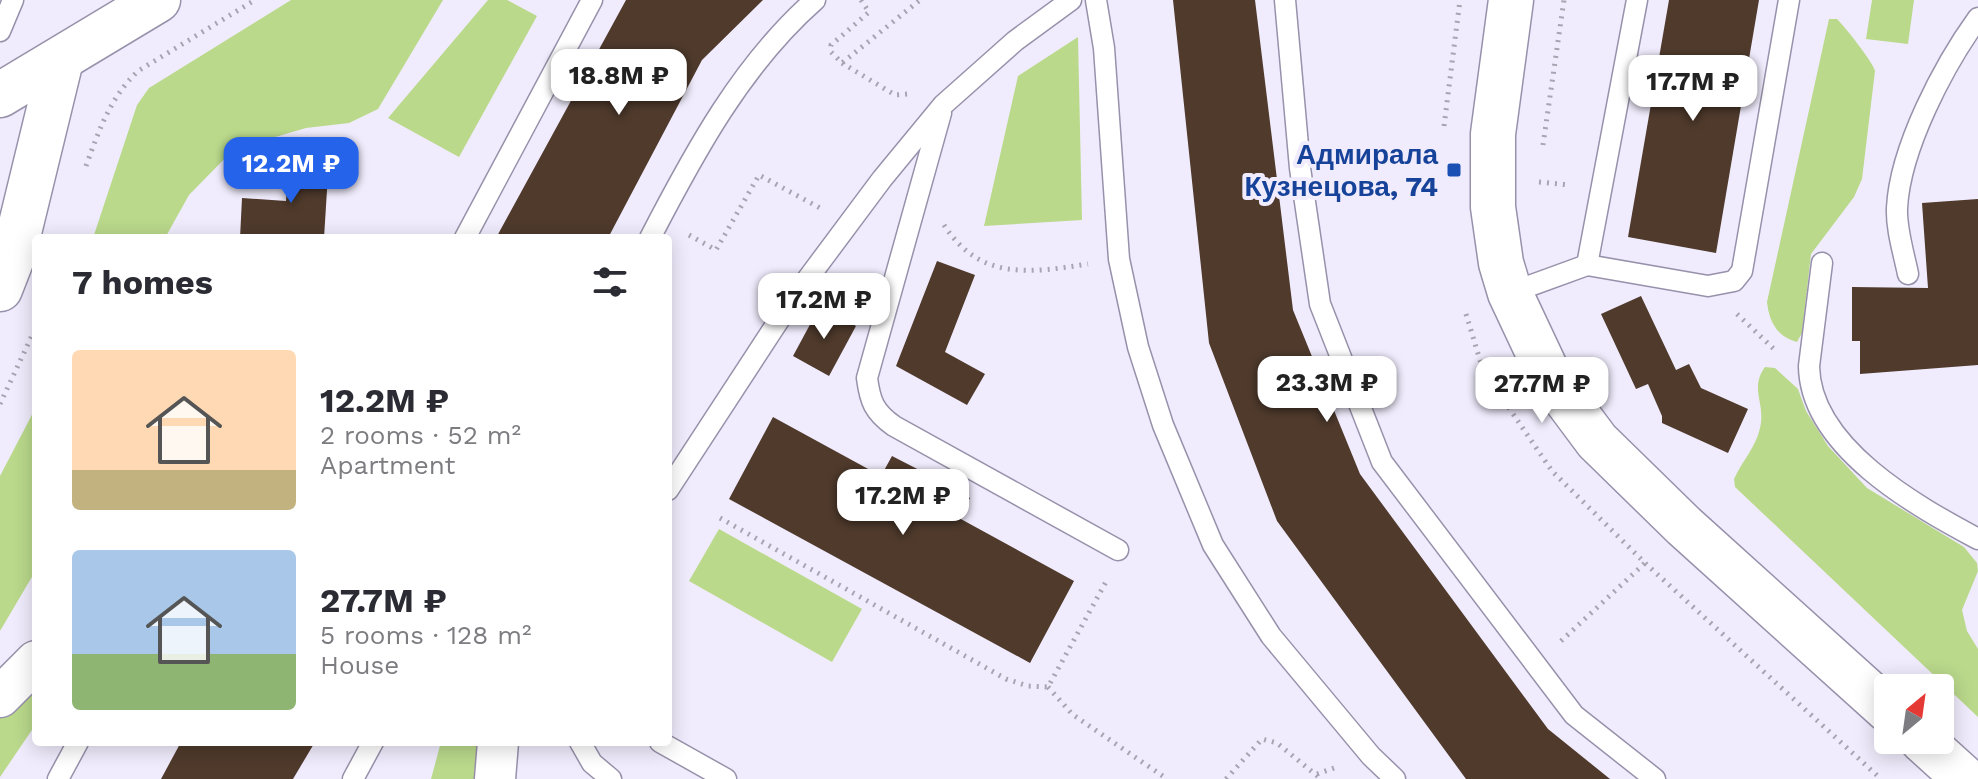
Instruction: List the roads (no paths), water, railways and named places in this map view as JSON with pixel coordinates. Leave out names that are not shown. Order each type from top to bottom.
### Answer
[{"type":"main road","points":[[0,95],[158,0]]},
{"type":"main road","points":[[1511,0],[1493,134],[1493,207],[1501,263],[1510,293],[1550,378],[1597,441],[1695,536],[1874,697]]},
{"type":"main road","points":[[0,289],[14,253],[61,60]]},
{"type":"main road","points":[[1937,754],[1965,779]]},
{"type":"street","points":[[0,697],[32,665]]},
{"type":"street","points":[[495,779],[498,746]]},
{"type":"lane","points":[[0,31],[13,0]]},
{"type":"lane","points":[[467,234],[592,0]]},
{"type":"lane","points":[[652,234],[730,99],[770,46],[815,0]]},
{"type":"lane","points":[[672,484],[794,297],[943,105],[1015,41],[1071,0]]},
{"type":"lane","points":[[1096,0],[1104,48],[1119,259],[1138,347],[1163,425],[1213,545],[1271,636],[1371,756],[1395,779]]},
{"type":"lane","points":[[1285,0],[1300,168],[1320,304],[1382,462],[1565,705],[1655,779]]},
{"type":"lane","points":[[1587,265],[1637,0]]},
{"type":"lane","points":[[1510,293],[1587,265],[1708,286],[1734,281],[1742,271],[1789,0]]},
{"type":"lane","points":[[1908,274],[1897,211],[1899,189],[1939,79],[1978,18]]},
{"type":"lane","points":[[943,105],[867,378],[870,402],[879,416],[894,426],[1118,550]]},
{"type":"lane","points":[[1822,263],[1809,382],[1818,407],[1872,475],[1978,539]]},
{"type":"lane","points":[[58,779],[76,746]]},
{"type":"lane","points":[[353,779],[371,746]]},
{"type":"lane","points":[[582,746],[592,763],[611,779]]},
{"type":"lane","points":[[667,746],[726,779]]},
{"type":"place","name":"Адмирала Кузнецова, 74","points":[[1454,170]]}]
